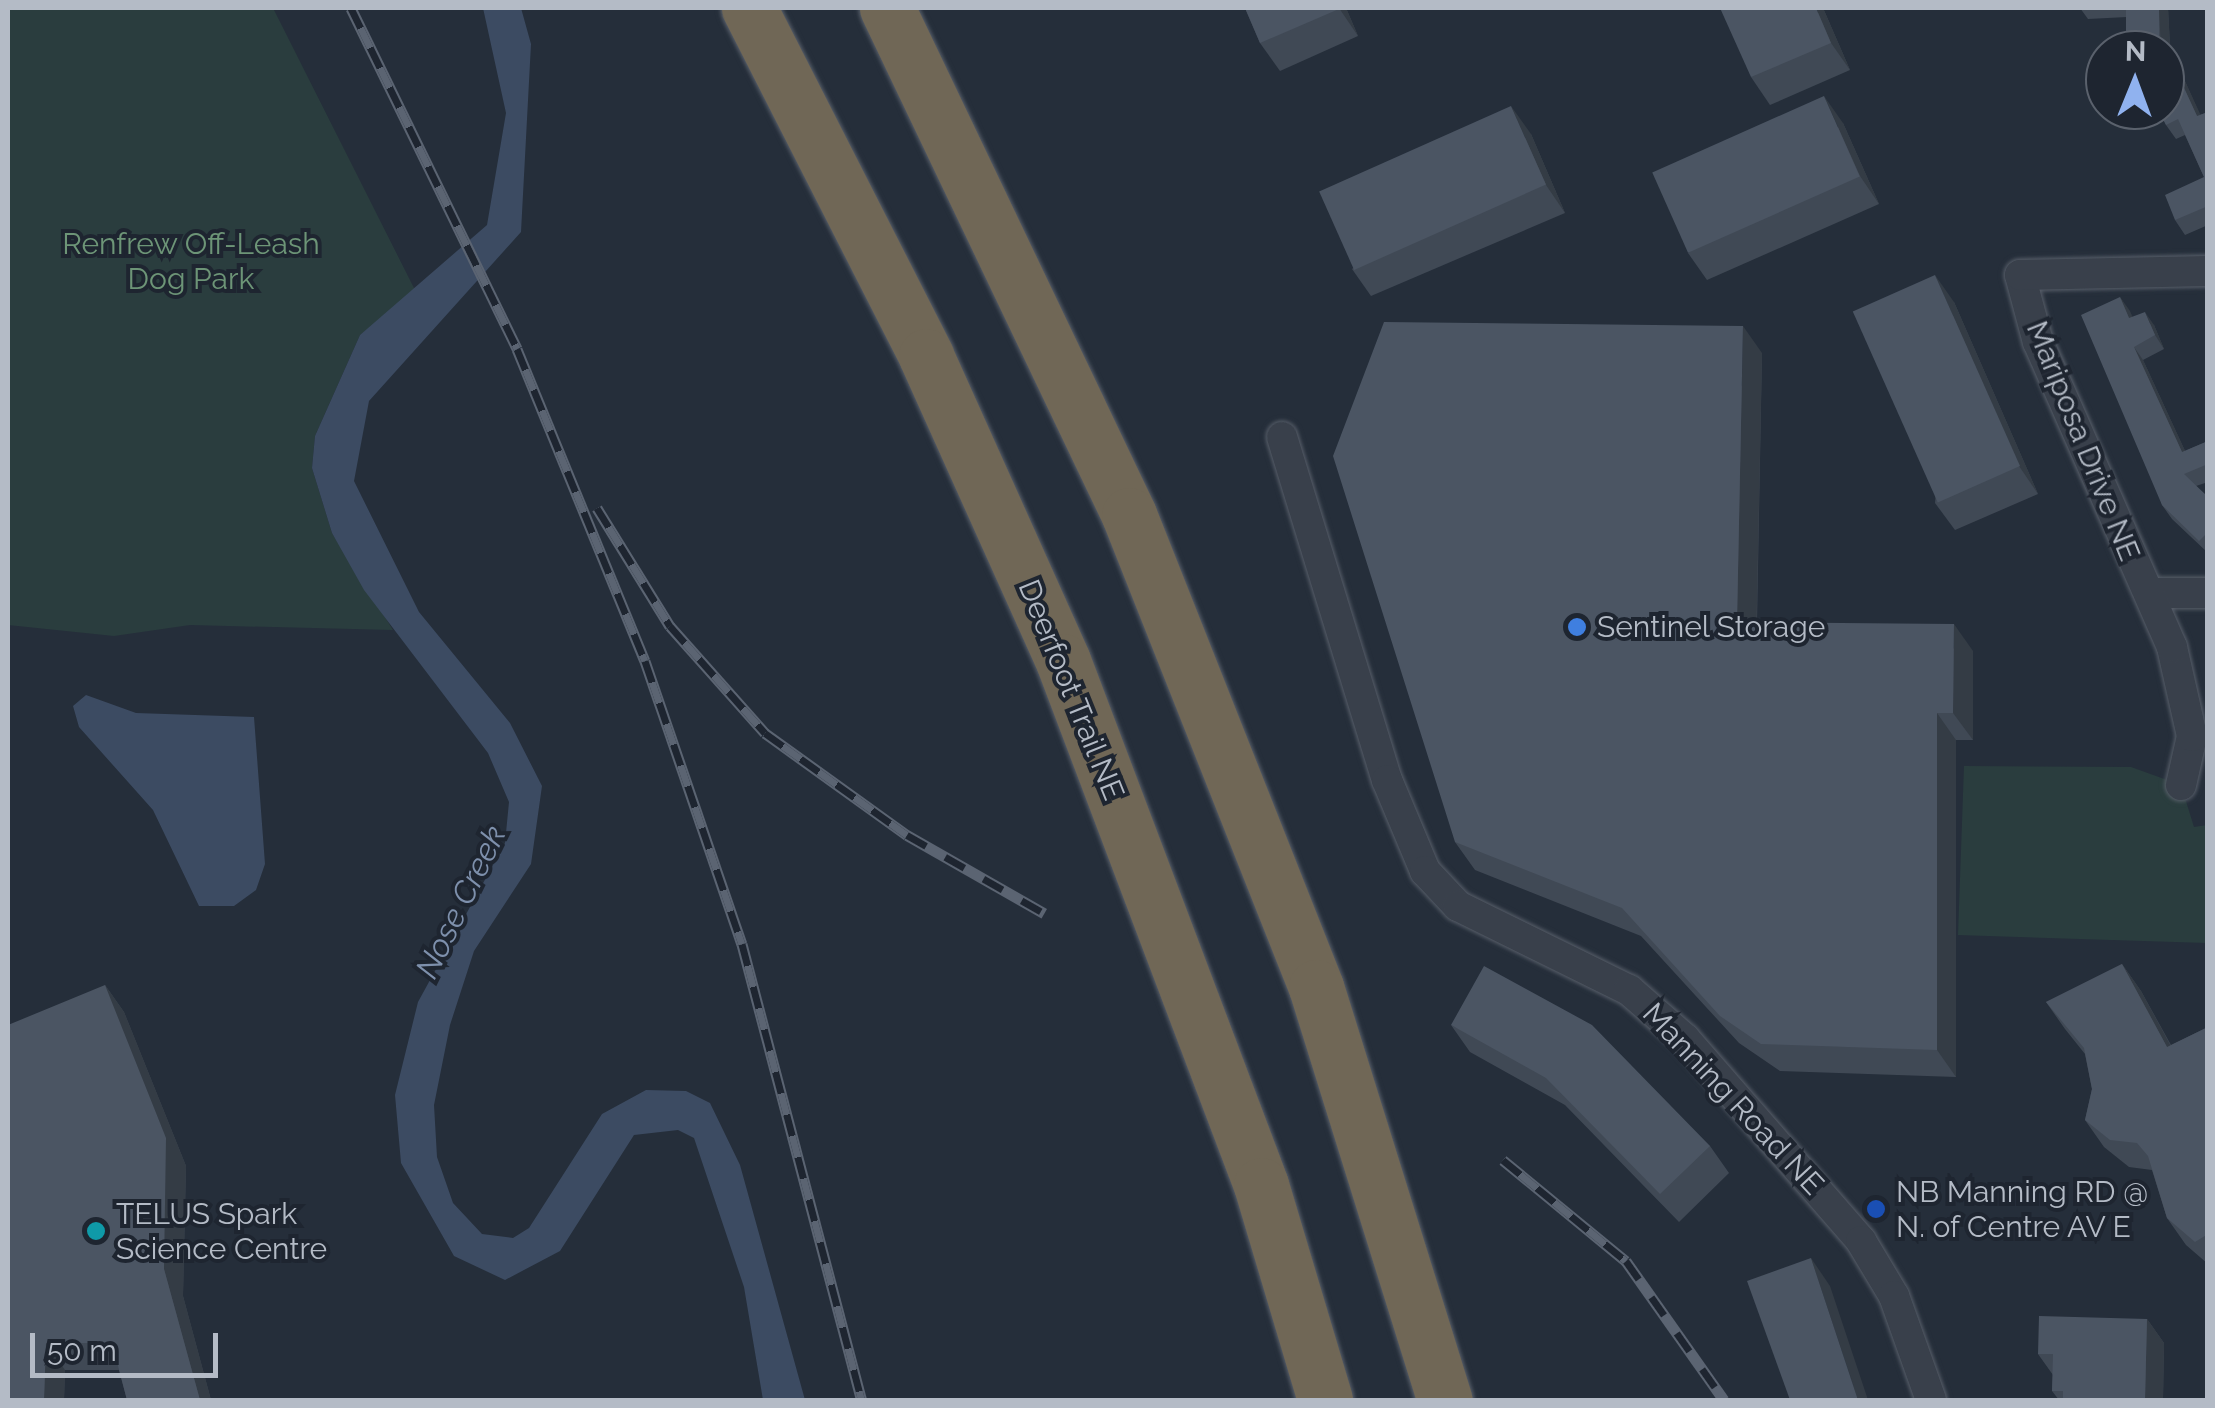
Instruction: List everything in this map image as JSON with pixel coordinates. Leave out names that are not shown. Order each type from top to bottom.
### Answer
[{"type":"highway","name":"Deerfoot Trail NE","points":[[749,8],[926,356],[1062,661],[1260,1185],[1325,1400]]},
{"type":"highway","points":[[887,8],[1129,515],[1316,987],[1445,1400]]},
{"type":"highway","points":[[1260,1185],[1304,1400]]},
{"type":"street","name":"Mariposa Drive NE","points":[[2181,785],[2192,736],[2149,592],[2038,342],[2020,275],[2208,271]]},
{"type":"street","name":"Manning Road NE","points":[[1282,437],[1387,780],[1425,872],[1458,906],[1628,990],[1684,1039],[1861,1241],[1894,1296],[1932,1400]]},
{"type":"street","points":[[2149,592],[2208,593]]},
{"type":"green space","name":"Renfrew Off-Leash Dog Park","points":[[8,8],[273,8],[416,292],[360,335],[315,436],[312,468],[332,533],[393,630],[190,625],[114,636],[8,625]]},
{"type":"green space","points":[[1964,766],[2131,767],[2181,785],[2194,827],[2207,825],[2207,943],[1958,935]]},
{"type":"water","points":[[483,8],[521,8],[531,44],[521,232],[369,401],[354,481],[419,612],[510,723],[542,786],[531,864],[474,951],[450,1025],[434,1105],[437,1157],[453,1203],[482,1234],[513,1238],[529,1228],[602,1114],[646,1090],[686,1091],[710,1103],[740,1165],[805,1400],[763,1400],[744,1287],[694,1138],[678,1130],[634,1135],[560,1251],[505,1280],[454,1256],[401,1163],[395,1095],[418,1002],[505,843],[509,802],[488,753],[364,590],[332,533],[312,468],[315,436],[360,335],[487,225],[506,113]]},
{"type":"water","points":[[86,695],[136,713],[254,717],[265,864],[256,890],[234,906],[199,906],[153,810],[79,727],[73,706]]},
{"type":"building","points":[[1245,8],[1339,8],[1339,9],[1260,43]]},
{"type":"building","points":[[1720,8],[1816,8],[1831,43],[1751,77]]},
{"type":"building","points":[[2126,8],[2159,8],[2159,30],[2126,30]]},
{"type":"building","points":[[2185,90],[2197,116],[2208,112],[2208,206],[2175,220],[2165,195],[2204,177],[2183,130]]},
{"type":"building","points":[[1824,96],[1860,176],[1688,253],[1652,172]]},
{"type":"building","points":[[1511,106],[1546,185],[1354,270],[1319,191]]},
{"type":"building","points":[[1935,275],[2020,466],[1938,503],[1853,312]]},
{"type":"building","points":[[2120,297],[2129,318],[2145,312],[2155,335],[2134,347],[2182,452],[2208,441],[2208,464],[2184,474],[2208,497],[2208,532],[2199,541],[2162,505],[2081,315]]},
{"type":"building","name":"Sentinel Storage","points":[[1384,322],[1743,326],[1737,622],[1954,624],[1953,713],[1937,713],[1937,1050],[1761,1044],[1720,1016],[1622,908],[1455,842],[1333,456]]},
{"type":"building","points":[[2122,964],[2167,1047],[2208,1027],[2208,1234],[2195,1242],[2167,1218],[2148,1156],[2137,1143],[2110,1140],[2085,1120],[2092,1089],[2084,1048],[2046,1002]]},
{"type":"building","points":[[1484,966],[1592,1025],[1710,1146],[1660,1194],[1546,1078],[1451,1025]]},
{"type":"building","name":"TELUS Spark Science Centre","points":[[105,985],[166,1138],[164,1269],[200,1400],[127,1400],[112,1343],[46,1343],[44,1400],[8,1400],[8,1025]]},
{"type":"building","points":[[1811,1258],[1858,1400],[1790,1400],[1747,1281]]},
{"type":"building","points":[[2039,1316],[2147,1319],[2145,1400],[2063,1400],[2063,1391],[2052,1391],[2053,1354],[2038,1354]]},
{"type":"railway","points":[[351,8],[517,349],[645,661],[742,944],[862,1400]]},
{"type":"railway","points":[[597,508],[670,626],[765,733],[907,835],[1044,913]]},
{"type":"railway","points":[[1503,1160],[1626,1261],[1724,1400]]},
{"type":"place","name":"Sentinel Storage","points":[[1577,627]]},
{"type":"place","name":"NB Manning RD @ N. of Centre AV E","points":[[1876,1209]]},
{"type":"place","name":"TELUS Spark Science Centre","points":[[96,1231]]},
{"type":"water label","name":"Nose Creek","points":[[461,902]]}]
